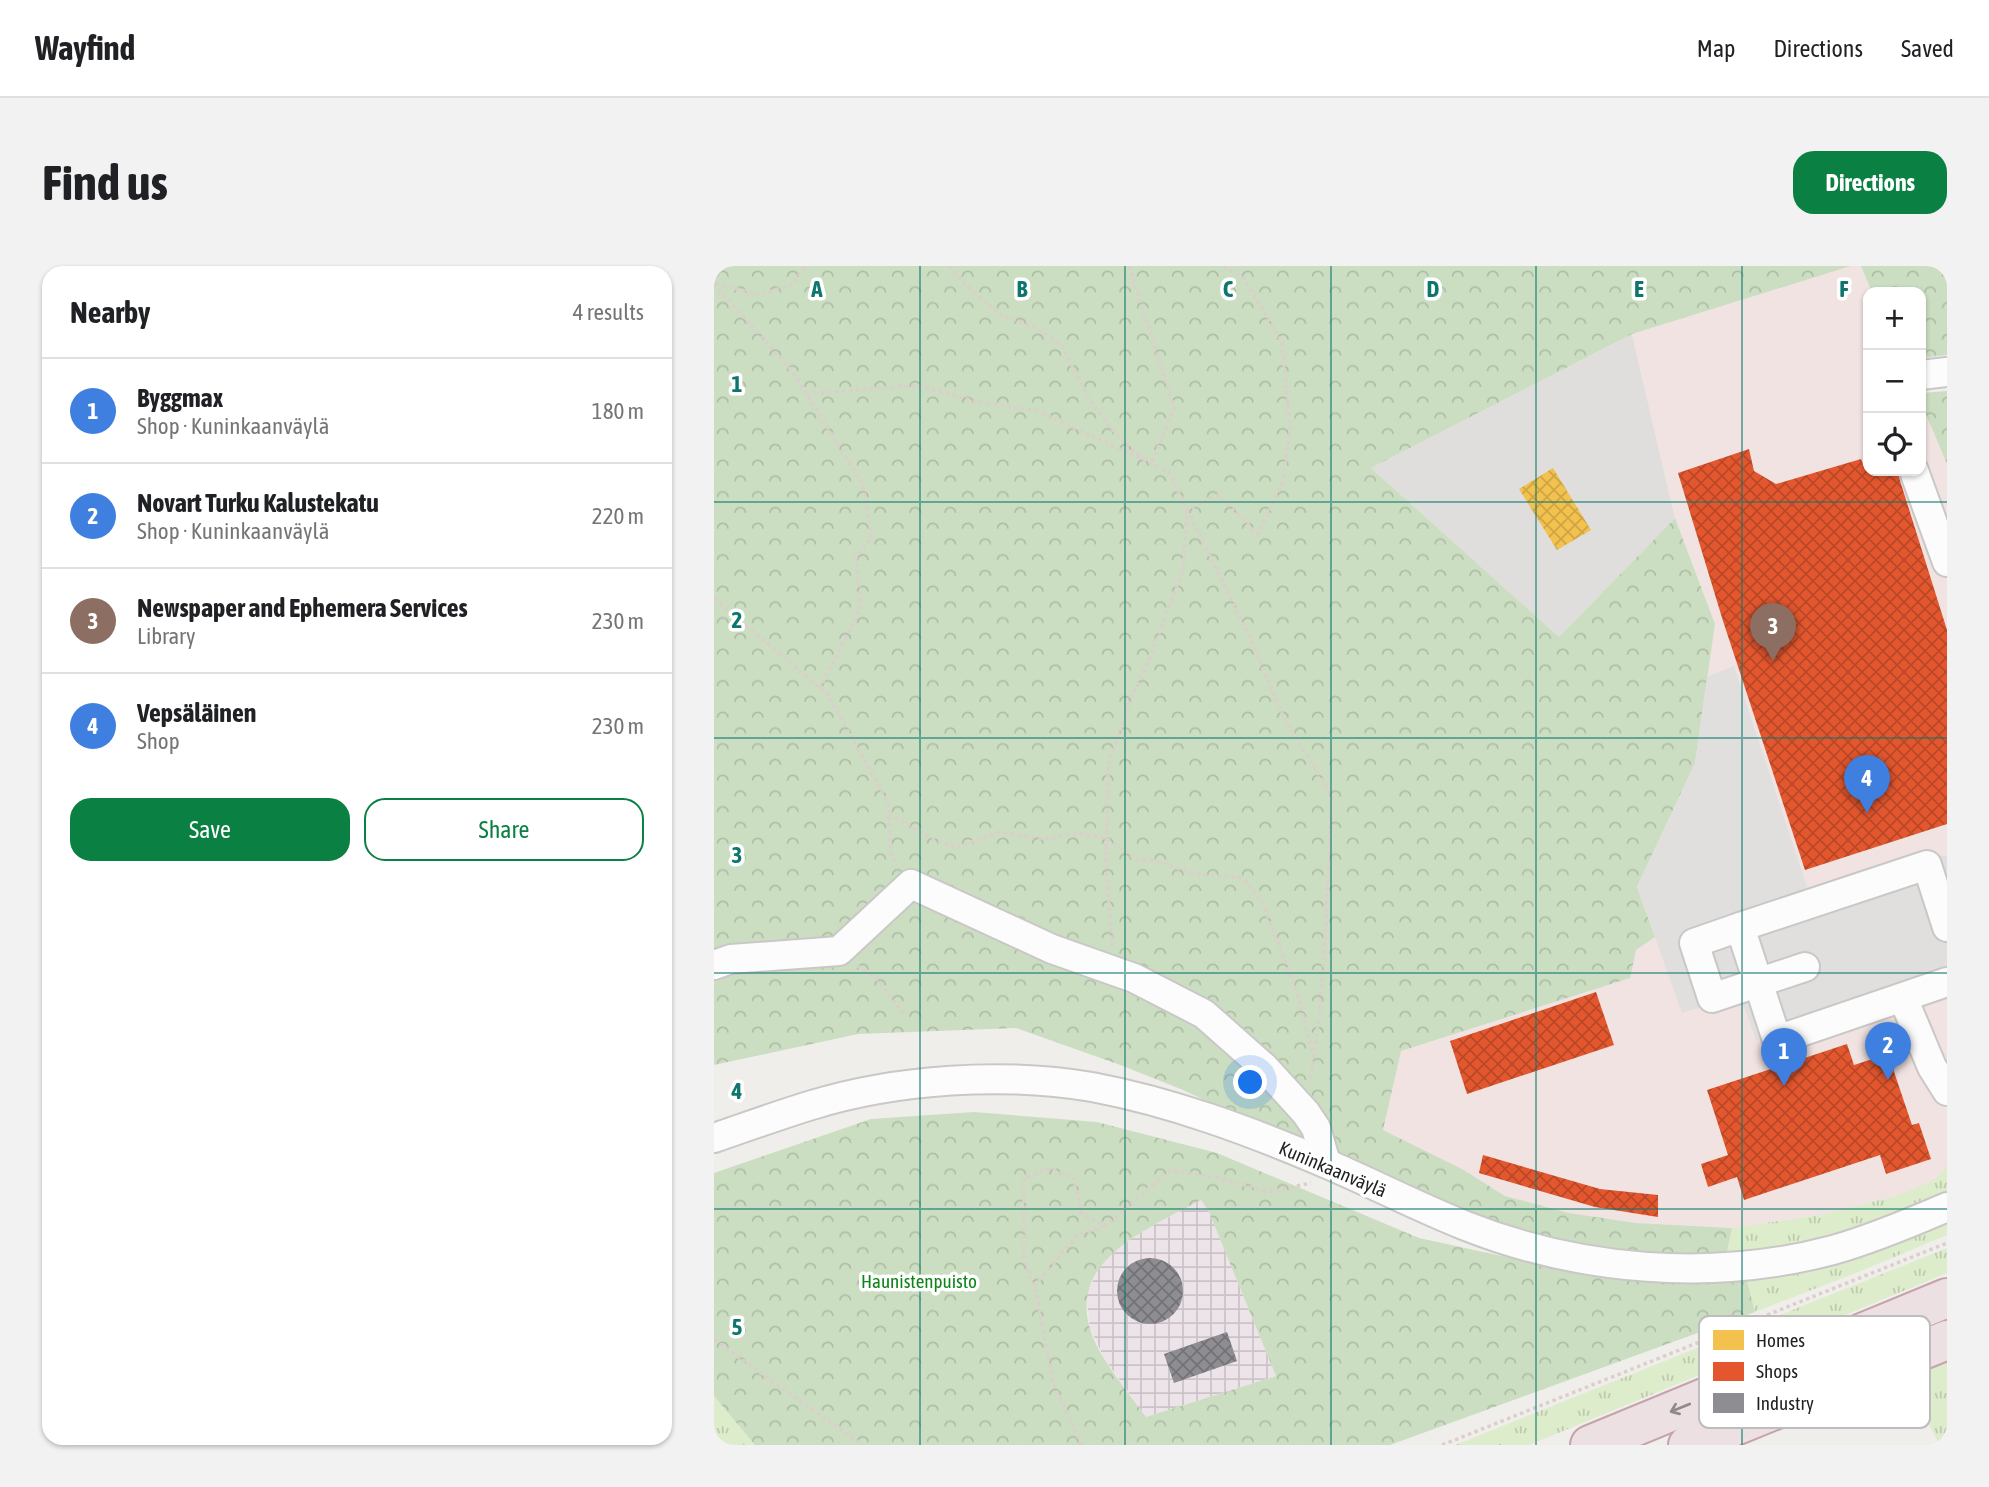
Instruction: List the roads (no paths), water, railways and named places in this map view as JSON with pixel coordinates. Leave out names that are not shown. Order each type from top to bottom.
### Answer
[{"type":"highway","points":[[1903,1316],[1947,1298]]},
{"type":"highway","points":[[1930,1347],[1947,1340]]},
{"type":"highway","points":[[1590,1445],[1699,1400]]},
{"type":"highway","points":[[1688,1445],[1730,1428]]},
{"type":"street","points":[[1926,374],[1947,372]]},
{"type":"street","points":[[1916,476],[1947,562]]},
{"type":"street","points":[[1805,967],[1712,998],[1694,943],[1927,865],[1947,928]]},
{"type":"street","points":[[714,965],[731,959],[839,951],[911,884],[1052,949],[1134,978],[1204,1014],[1264,1067],[1306,1113],[1316,1128],[1322,1172]]},
{"type":"street","points":[[1740,928],[1777,1041],[1947,982]]},
{"type":"street","points":[[1903,998],[1932,1067],[1947,1091]]},
{"type":"street","name":"Kuninkaanväylä","points":[[714,1138],[812,1104],[896,1086],[974,1080],[1090,1087],[1140,1098],[1219,1122],[1322,1172],[1518,1244],[1555,1255],[1656,1267],[1733,1266],[1802,1257],[1872,1237],[1947,1207]]},
{"type":"place","name":"Newspaper and Ephemera Services","points":[[1773,661]]},
{"type":"place","name":"Vepsäläinen","points":[[1867,813]]},
{"type":"place","name":"Novart Turku Kalustekatu","points":[[1888,1080]]},
{"type":"place","name":"Byggmax","points":[[1784,1086]]},
{"type":"park label","name":"Haunistenpuisto","points":[[919,1281]]}]
